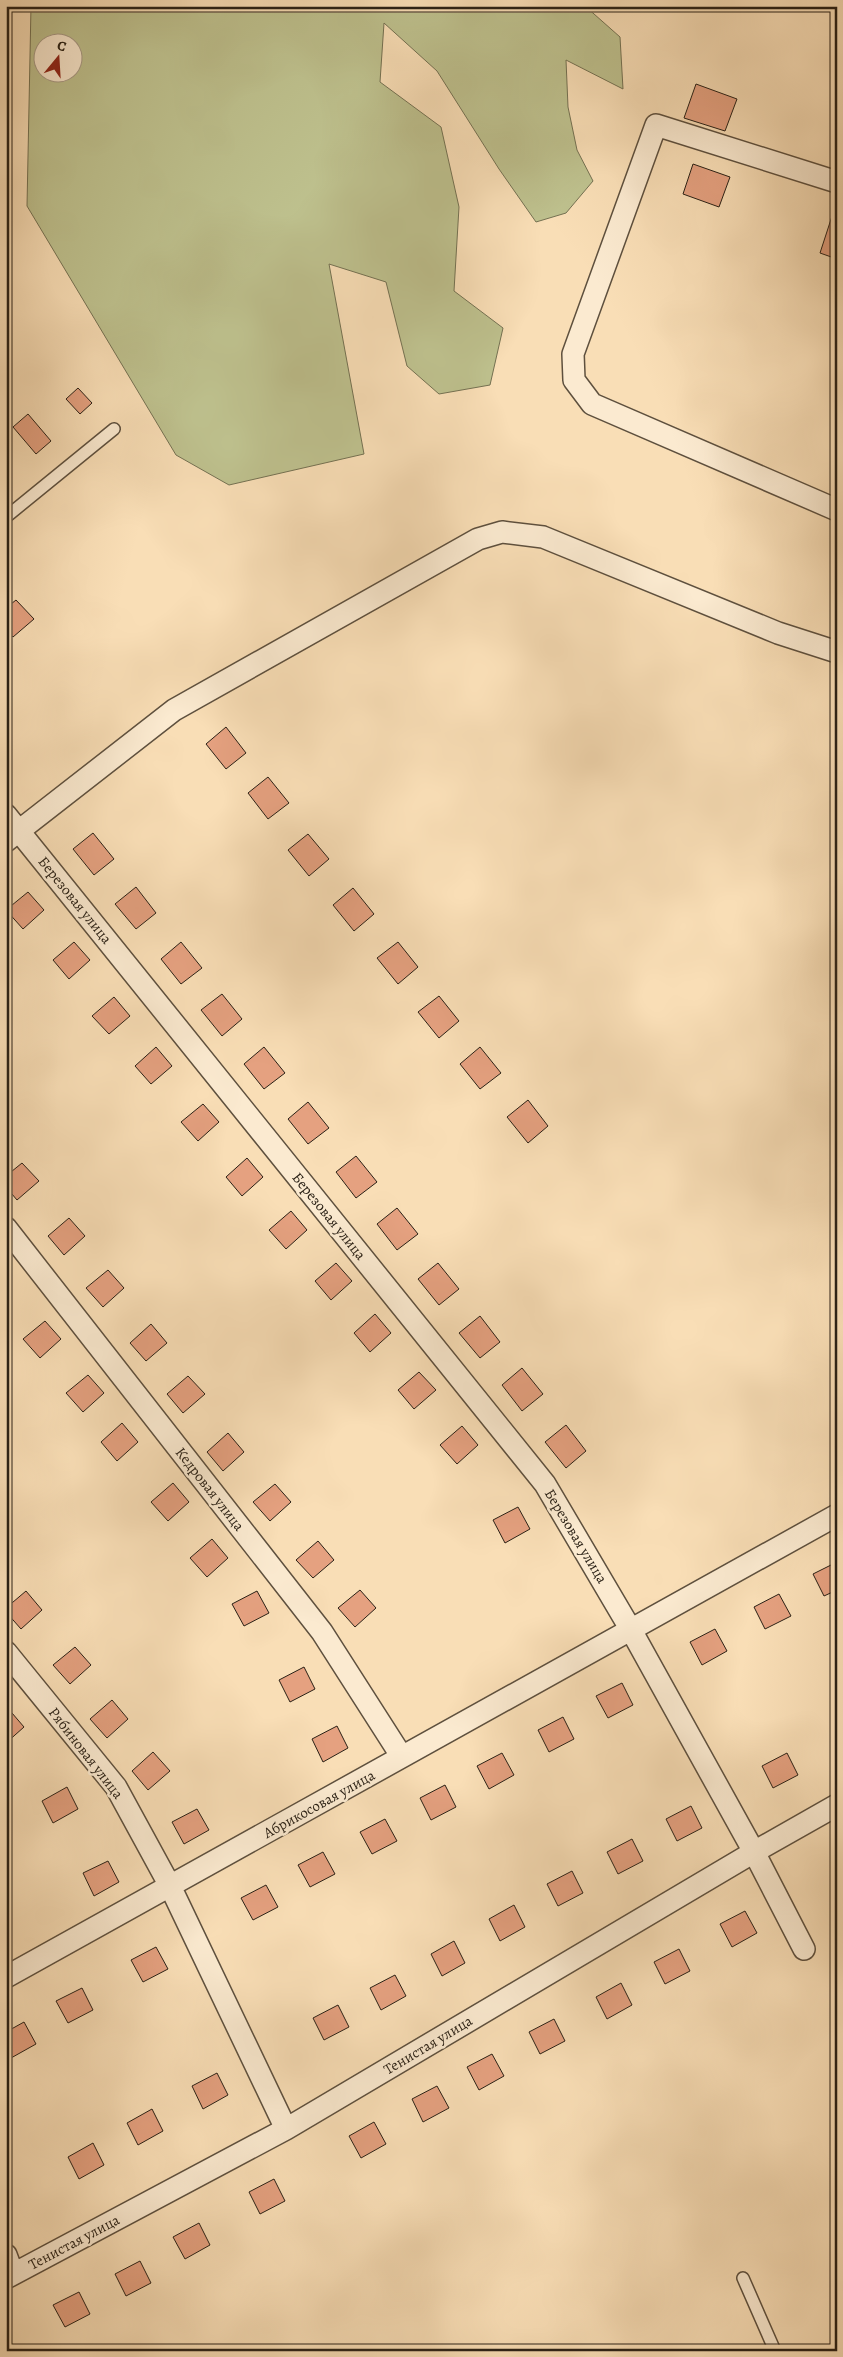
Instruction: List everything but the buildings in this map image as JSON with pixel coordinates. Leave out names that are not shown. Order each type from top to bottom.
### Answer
[{"type":"street","points":[[837,182],[656,125],[574,354],[574,380],[592,404],[837,510]]},
{"type":"street","points":[[10,829],[174,710],[478,539],[502,532],[542,537],[778,633],[837,652]]},
{"type":"street","name":"Березовая улица","points":[[10,829],[545,1484],[631,1630],[754,1852],[804,1949]]},
{"type":"street","name":"Кедровая улица","points":[[6,1228],[322,1632],[402,1758]]},
{"type":"street","name":"Абрикосовая улица","points":[[6,1977],[837,1515]]},
{"type":"street","name":"Рябиновая улица","points":[[6,1652],[116,1787],[170,1886],[286,2129]]},
{"type":"street","name":"Тенистая улица","points":[[9,2269],[286,2129],[754,1852],[837,1805]]},
{"type":"lane","points":[[6,517],[114,429]]},
{"type":"lane","points":[[743,2278],[775,2351]]},
{"type":"green space","points":[[31,6],[585,6],[620,37],[623,89],[566,60],[568,107],[577,150],[593,181],[566,213],[536,222],[499,169],[437,71],[384,23],[380,82],[441,127],[459,207],[454,291],[503,328],[490,385],[439,394],[407,366],[386,282],[329,264],[364,454],[229,485],[176,455],[27,206]]}]
